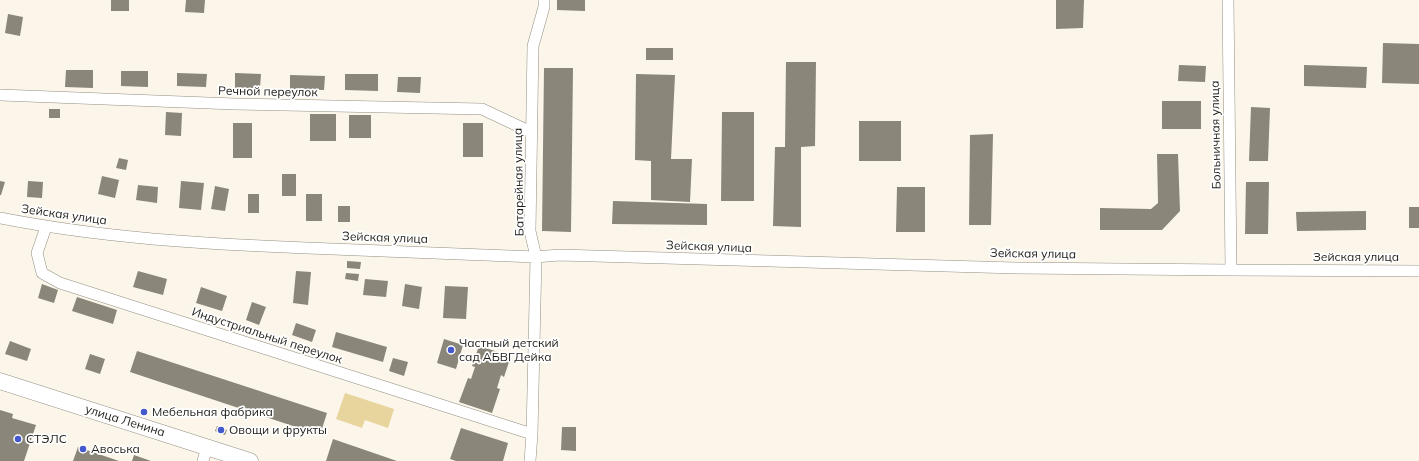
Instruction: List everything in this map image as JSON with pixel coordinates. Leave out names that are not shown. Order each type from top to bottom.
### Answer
[{"type":"main road","name":"улица Ленина","points":[[0,381],[205,454],[250,461]]},
{"type":"street","name":"Батарейная улица","points":[[530,461],[532,434],[536,257],[530,231],[533,46],[544,7],[544,0]]},
{"type":"street","name":"Больничная улица","points":[[1228,0],[1231,270]]},
{"type":"street","name":"Речной переулок","points":[[0,95],[227,104],[482,109],[531,132]]},
{"type":"street","name":"Зейская улица","points":[[0,218],[46,227],[134,237],[207,243],[536,257],[559,255],[1016,268],[1419,270]]},
{"type":"street","name":"Индустриальный переулок","points":[[46,227],[37,253],[42,273],[60,283],[532,434]]},
{"type":"shaded area","points":[[345,393],[394,409],[388,428],[365,420],[362,428],[336,419]]},
{"type":"building","points":[[111,0],[129,0],[129,11],[111,11]]},
{"type":"building","points":[[186,0],[205,0],[204,13],[185,12]]},
{"type":"building","points":[[557,0],[585,0],[585,11],[557,10]]},
{"type":"building","points":[[1056,0],[1084,0],[1083,28],[1056,29]]},
{"type":"building","points":[[8,14],[23,17],[20,36],[5,33]]},
{"type":"building","points":[[1383,43],[1419,44],[1419,84],[1382,83]]},
{"type":"building","points":[[646,48],[673,48],[673,60],[646,60]]},
{"type":"building","points":[[786,62],[816,62],[815,146],[801,147],[801,227],[773,226],[775,147],[785,147]]},
{"type":"building","points":[[1179,65],[1206,66],[1205,82],[1178,81]]},
{"type":"building","points":[[1304,65],[1367,67],[1366,88],[1304,86]]},
{"type":"building","points":[[544,68],[573,68],[571,232],[542,231]]},
{"type":"building","points":[[66,70],[93,70],[93,88],[65,87]]},
{"type":"building","points":[[121,71],[148,71],[148,87],[121,86]]},
{"type":"building","points":[[177,73],[207,74],[206,87],[177,86]]},
{"type":"building","points":[[235,73],[261,74],[260,88],[235,88]]},
{"type":"building","points":[[345,74],[378,74],[378,91],[345,90]]},
{"type":"building","points":[[636,74],[675,75],[671,159],[692,159],[690,202],[651,200],[651,161],[635,160]]},
{"type":"building","points":[[290,75],[325,76],[324,90],[290,89]]},
{"type":"building","points":[[398,77],[421,77],[420,93],[397,92]]},
{"type":"building","points":[[1162,101],[1201,101],[1201,129],[1162,129]]},
{"type":"building","points":[[1251,107],[1270,108],[1268,161],[1249,161]]},
{"type":"building","points":[[49,109],[60,109],[60,118],[49,118]]},
{"type":"building","points":[[166,112],[182,113],[181,136],[165,135]]},
{"type":"building","points":[[722,112],[754,112],[754,201],[721,201]]},
{"type":"building","points":[[310,114],[336,114],[336,141],[310,141]]},
{"type":"building","points":[[349,115],[371,115],[371,138],[349,138]]},
{"type":"building","points":[[859,121],[901,121],[901,161],[859,161]]},
{"type":"building","points":[[233,123],[252,123],[252,158],[233,158]]},
{"type":"building","points":[[463,123],[483,123],[483,157],[463,157]]},
{"type":"building","points":[[993,134],[991,225],[969,225],[970,135]]},
{"type":"building","points":[[1157,154],[1178,154],[1180,211],[1162,230],[1100,230],[1100,208],[1151,209],[1158,203]]},
{"type":"building","points":[[119,158],[128,160],[126,170],[116,168]]},
{"type":"building","points":[[282,174],[296,174],[296,196],[282,196]]},
{"type":"building","points":[[102,176],[119,180],[115,198],[98,194]]},
{"type":"building","points":[[0,181],[5,182],[1,195],[0,195]]},
{"type":"building","points":[[28,181],[43,182],[42,198],[27,197]]},
{"type":"building","points":[[181,181],[204,183],[201,210],[179,208]]},
{"type":"building","points":[[1246,182],[1269,182],[1268,234],[1245,234]]},
{"type":"building","points":[[138,185],[158,187],[157,203],[136,200]]},
{"type":"building","points":[[215,186],[229,189],[225,211],[211,209]]},
{"type":"building","points":[[897,187],[925,187],[925,232],[896,232]]},
{"type":"building","points":[[248,194],[259,194],[259,213],[248,213]]},
{"type":"building","points":[[306,194],[322,194],[322,221],[306,221]]},
{"type":"building","points":[[613,201],[707,204],[707,225],[612,224]]},
{"type":"building","points":[[338,206],[350,206],[350,222],[338,222]]},
{"type":"building","points":[[1409,207],[1419,207],[1419,228],[1409,228]]},
{"type":"building","points":[[1366,211],[1366,230],[1297,231],[1296,212]]},
{"type":"building","points":[[347,261],[361,262],[360,269],[347,268]]},
{"type":"building","points":[[138,271],[167,279],[163,295],[133,287]]},
{"type":"building","points":[[296,271],[311,272],[308,305],[293,303]]},
{"type":"building","points":[[346,273],[359,274],[358,281],[345,279]]},
{"type":"building","points":[[365,279],[388,281],[386,297],[363,295]]},
{"type":"building","points":[[42,284],[58,290],[54,303],[38,298]]},
{"type":"building","points":[[405,284],[422,287],[419,309],[402,306]]},
{"type":"building","points":[[445,286],[468,287],[466,319],[443,318]]},
{"type":"building","points":[[201,287],[227,296],[222,311],[196,303]]},
{"type":"building","points":[[77,297],[117,310],[113,324],[72,311]]},
{"type":"building","points":[[252,302],[266,307],[259,325],[246,320]]},
{"type":"building","points":[[296,323],[316,330],[312,342],[292,335]]},
{"type":"building","points":[[336,332],[387,347],[383,362],[332,347]]},
{"type":"building","points":[[444,339],[463,345],[456,369],[437,363]]},
{"type":"building","points":[[10,341],[31,349],[27,361],[5,354]]},
{"type":"building","points":[[479,346],[511,356],[504,377],[501,375],[497,388],[500,389],[492,413],[459,402],[468,378],[471,379],[475,367],[472,366]]},
{"type":"building","points":[[137,351],[327,413],[320,435],[130,372]]},
{"type":"building","points":[[90,354],[105,359],[100,374],[85,369]]},
{"type":"building","points":[[393,358],[408,362],[404,376],[389,371]]},
{"type":"building","name":"СТЭЛС","points":[[0,410],[13,414],[12,418],[36,425],[24,461],[0,461]]},
{"type":"building","name":"Овощи и фрукты","points":[[217,426],[227,430],[225,435],[215,431]]},
{"type":"building","points":[[562,427],[576,427],[576,451],[561,450]]},
{"type":"building","points":[[461,428],[508,443],[503,461],[456,461],[450,459]]},
{"type":"building","points":[[333,439],[397,461],[326,461]]},
{"type":"building","points":[[78,447],[119,461],[73,461]]},
{"type":"building","points":[[134,455],[151,461],[132,461]]},
{"type":"place","name":"Частный детский сад АБВГДейка","points":[[451,350]]},
{"type":"place","name":"Мебельная фабрика","points":[[144,412]]},
{"type":"place","name":"Овощи и фрукты","points":[[221,430]]},
{"type":"place","name":"СТЭЛС","points":[[18,439]]},
{"type":"place","name":"Авоська","points":[[83,449]]}]
